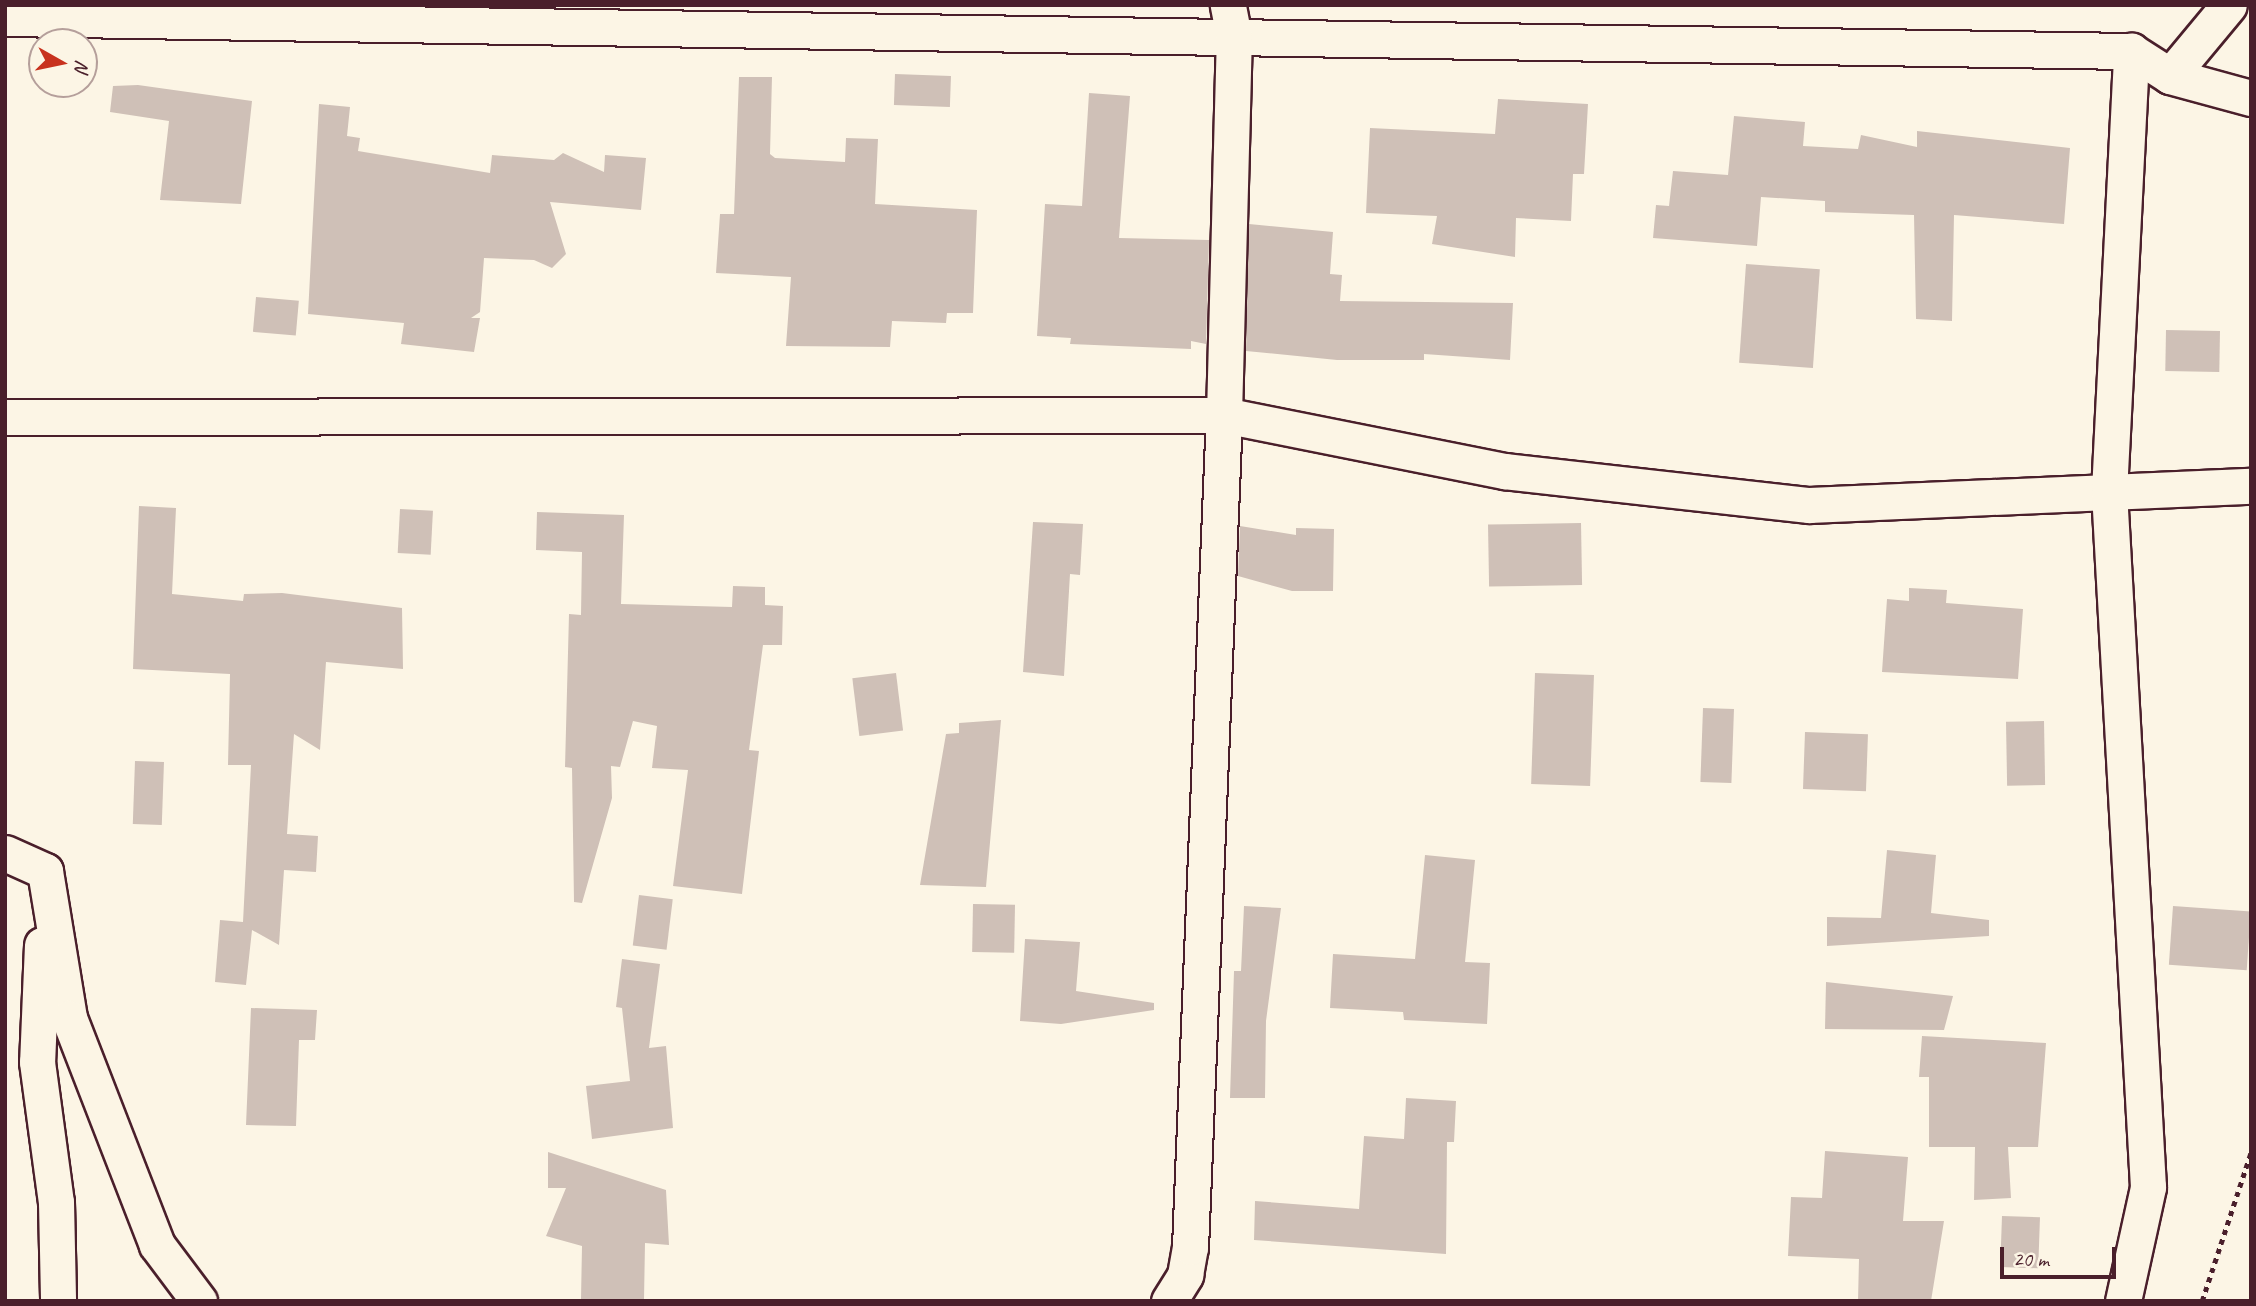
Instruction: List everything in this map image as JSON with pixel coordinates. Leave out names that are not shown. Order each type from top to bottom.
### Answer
[{"type":"street","points":[[2170,76],[2229,5]]},
{"type":"street","points":[[5,18],[1231,21],[2131,51],[2170,76],[2251,98]]},
{"type":"street","points":[[1169,1301],[1185,1275],[1190,1247],[1224,415],[1231,21]]},
{"type":"street","points":[[2123,1301],[2148,1187],[2109,492],[2131,51]]},
{"type":"street","points":[[5,416],[1224,415],[1504,471],[1809,505],[2251,486]]},
{"type":"street","points":[[5,853],[45,872]]},
{"type":"street","points":[[45,872],[37,1062],[56,1202],[58,1301]]},
{"type":"street","points":[[45,872],[68,1018],[157,1245],[199,1301]]},
{"type":"path","points":[[2202,1301],[2251,1152]]},
{"type":"building","points":[[895,74],[951,76],[950,107],[894,105]]},
{"type":"building","points":[[739,77],[772,77],[770,154],[775,158],[845,162],[846,138],[878,139],[875,204],[977,210],[973,313],[947,313],[946,323],[892,321],[890,347],[786,346],[791,277],[716,273],[720,214],[734,214]]},
{"type":"building","points":[[138,85],[252,101],[241,204],[160,200],[169,121],[110,112],[113,86]]},
{"type":"building","points":[[1089,93],[1130,96],[1119,238],[1209,240],[1206,344],[1191,341],[1191,349],[1070,344],[1071,338],[1037,336],[1045,204],[1082,206]]},
{"type":"building","points":[[1498,99],[1588,104],[1584,174],[1573,174],[1571,221],[1516,218],[1515,257],[1432,244],[1437,216],[1366,213],[1370,128],[1495,134]]},
{"type":"building","points":[[319,104],[350,107],[347,136],[360,138],[358,151],[490,173],[492,155],[554,160],[563,153],[604,172],[605,155],[646,158],[641,210],[550,202],[566,254],[552,268],[534,260],[484,258],[480,312],[471,318],[480,318],[474,352],[401,344],[404,323],[308,314]]},
{"type":"building","points":[[1734,116],[1805,122],[1803,146],[1858,149],[1861,135],[1917,147],[1917,131],[2070,148],[2064,224],[1954,215],[1952,321],[1916,319],[1914,215],[1825,212],[1825,201],[1761,197],[1757,246],[1653,238],[1656,205],[1669,206],[1673,171],[1728,175]]},
{"type":"building","points":[[1249,224],[1333,232],[1330,274],[1342,275],[1340,301],[1513,303],[1510,360],[1424,354],[1424,360],[1337,360],[1246,351]]},
{"type":"building","points":[[1746,264],[1820,269],[1813,368],[1739,363]]},
{"type":"building","points":[[256,297],[299,301],[296,336],[253,332]]},
{"type":"building","points":[[2166,330],[2220,331],[2219,372],[2165,371]]},
{"type":"building","points":[[139,506],[176,508],[172,594],[243,601],[244,594],[282,593],[402,608],[403,669],[326,662],[320,750],[294,734],[287,834],[318,836],[316,872],[284,870],[279,945],[252,930],[246,985],[215,982],[220,920],[243,922],[251,765],[228,765],[230,674],[133,669]]},
{"type":"building","points":[[400,509],[433,511],[431,555],[398,553]]},
{"type":"building","points":[[537,512],[624,515],[621,604],[732,607],[733,586],[765,587],[765,605],[783,606],[782,645],[763,645],[749,750],[759,751],[742,894],[673,886],[688,770],[652,768],[657,726],[633,721],[620,767],[611,766],[612,798],[582,903],[574,902],[572,768],[565,767],[569,614],[581,615],[582,552],[536,550]]},
{"type":"building","points":[[1033,522],[1083,524],[1080,575],[1070,574],[1064,676],[1023,672]]},
{"type":"building","points":[[1581,523],[1582,585],[1489,587],[1488,525]]},
{"type":"building","points":[[1240,526],[1296,535],[1296,528],[1334,529],[1333,591],[1292,591],[1238,576]]},
{"type":"building","points":[[1909,588],[1947,590],[1946,603],[2023,609],[2018,679],[1882,672],[1887,599],[1909,601]]},
{"type":"building","points":[[896,673],[903,731],[859,736],[852,678]]},
{"type":"building","points":[[1535,673],[1594,675],[1590,786],[1531,784]]},
{"type":"building","points":[[1703,708],[1734,709],[1731,783],[1700,782]]},
{"type":"building","points":[[1001,720],[986,887],[920,885],[946,734],[959,733],[959,723]]},
{"type":"building","points":[[2044,721],[2045,785],[2007,786],[2006,722]]},
{"type":"building","points":[[1805,732],[1868,734],[1866,791],[1803,789]]},
{"type":"building","points":[[135,761],[164,762],[162,825],[133,824]]},
{"type":"building","points":[[1887,850],[1936,855],[1931,913],[1989,920],[1989,936],[1827,946],[1827,917],[1881,918]]},
{"type":"building","points":[[1425,855],[1475,860],[1465,962],[1490,963],[1487,1024],[1404,1020],[1403,1012],[1330,1008],[1333,954],[1415,959]]},
{"type":"building","points":[[639,895],[673,899],[667,950],[633,946]]},
{"type":"building","points":[[973,904],[1015,905],[1014,953],[972,952]]},
{"type":"building","points":[[1244,906],[1281,908],[1266,1021],[1265,1098],[1230,1098],[1234,971],[1241,971]]},
{"type":"building","points":[[2173,906],[2251,911],[2247,970],[2169,965]]},
{"type":"building","points":[[1025,939],[1080,942],[1076,991],[1154,1003],[1154,1010],[1061,1024],[1020,1021]]},
{"type":"building","points":[[622,959],[660,964],[649,1048],[666,1046],[673,1128],[592,1139],[586,1086],[630,1081],[622,1008],[616,1007]]},
{"type":"building","points":[[1826,982],[1953,996],[1944,1030],[1825,1029]]},
{"type":"building","points":[[251,1008],[317,1010],[315,1040],[299,1040],[296,1126],[246,1125]]},
{"type":"building","points":[[1922,1036],[2046,1043],[2038,1147],[2008,1147],[2011,1198],[1974,1200],[1975,1147],[1929,1147],[1929,1077],[1919,1077]]},
{"type":"building","points":[[1406,1098],[1456,1101],[1454,1142],[1447,1142],[1446,1254],[1254,1240],[1255,1201],[1359,1209],[1364,1136],[1404,1139]]},
{"type":"building","points":[[1825,1151],[1908,1157],[1903,1221],[1944,1221],[1931,1301],[1858,1301],[1859,1259],[1788,1256],[1791,1197],[1822,1198]]},
{"type":"building","points":[[548,1152],[666,1190],[669,1245],[645,1243],[644,1300],[581,1299],[582,1246],[546,1236],[566,1188],[548,1188]]},
{"type":"building","points":[[2002,1216],[2040,1217],[2038,1268],[2000,1267]]}]
